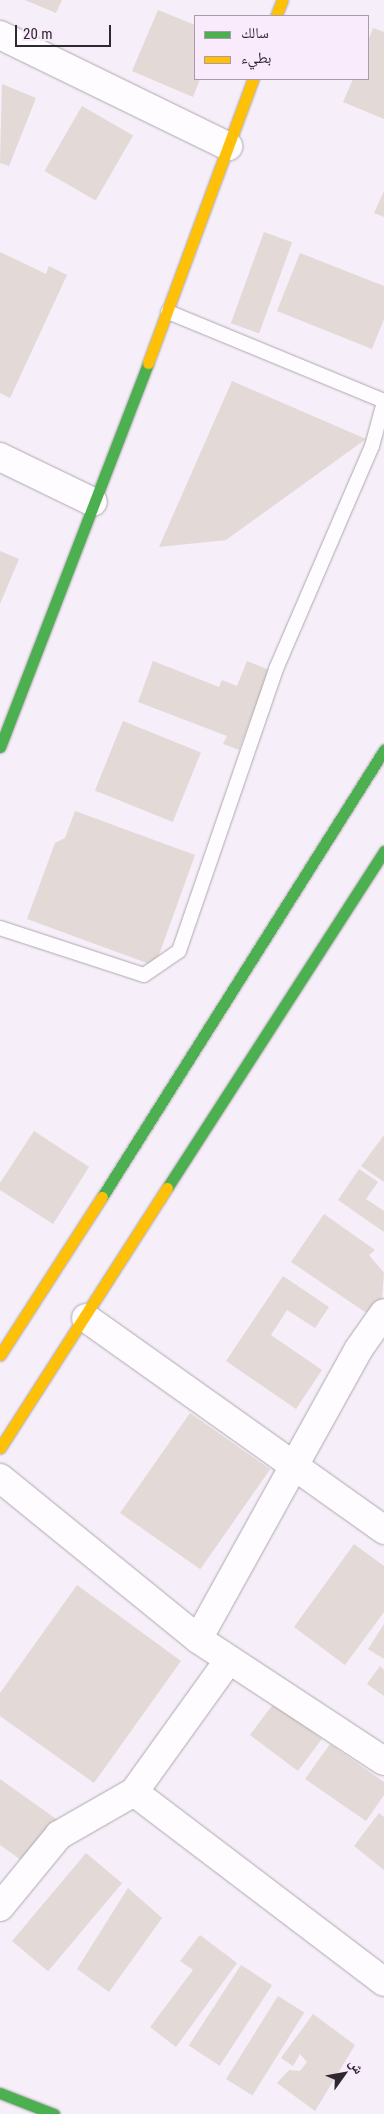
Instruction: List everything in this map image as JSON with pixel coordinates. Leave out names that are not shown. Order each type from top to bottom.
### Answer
[{"type":"main road","points":[[276,15],[282,0]]},
{"type":"main road","points":[[0,747],[93,502],[168,312],[253,80]]},
{"type":"main road","points":[[0,1355],[269,937],[384,750]]},
{"type":"main road","points":[[0,1448],[86,1318],[384,851]]},
{"type":"main road","points":[[0,2094],[54,2114]]},
{"type":"street","points":[[0,35],[228,146]]},
{"type":"street","points":[[0,457],[93,502]]},
{"type":"street","points":[[198,1639],[358,1350],[384,1313]]},
{"type":"street","points":[[86,1318],[384,1530]]},
{"type":"street","points":[[0,1478],[198,1639],[228,1661],[384,1761]]},
{"type":"street","points":[[0,1907],[59,1835],[134,1792],[228,1661]]},
{"type":"street","points":[[134,1792],[384,1982]]},
{"type":"lane","points":[[0,928],[144,975],[179,951],[276,669],[372,446],[384,401],[168,312]]},
{"type":"building","points":[[25,0],[62,0],[56,13]]},
{"type":"building","points":[[158,10],[194,25],[194,80],[200,80],[193,97],[132,71]]},
{"type":"building","points":[[373,28],[384,32],[384,119],[343,102],[353,80],[369,80],[369,38]]},
{"type":"building","points":[[2,84],[36,98],[9,166],[0,163]]},
{"type":"building","points":[[82,106],[133,135],[96,200],[45,171]]},
{"type":"building","points":[[384,191],[384,217],[374,213]]},
{"type":"building","points":[[264,232],[292,242],[259,333],[231,323]]},
{"type":"building","points":[[0,252],[46,274],[49,266],[67,275],[10,398],[0,393]]},
{"type":"building","points":[[300,253],[384,286],[384,319],[372,349],[277,311]]},
{"type":"building","points":[[232,381],[366,439],[226,540],[159,547]]},
{"type":"building","points":[[0,551],[19,559],[0,604]]},
{"type":"building","points":[[153,661],[219,687],[222,680],[237,686],[247,661],[269,670],[239,750],[223,744],[227,736],[138,702]]},
{"type":"building","points":[[123,721],[201,752],[173,822],[95,791]]},
{"type":"building","points":[[75,811],[195,855],[155,966],[27,919],[55,843],[65,838]]},
{"type":"building","points":[[34,1131],[89,1167],[53,1224],[0,1190],[0,1183]]},
{"type":"building","points":[[384,1135],[384,1182],[361,1166]]},
{"type":"building","points":[[359,1169],[378,1182],[366,1199],[384,1211],[384,1232],[338,1200]]},
{"type":"building","points":[[324,1214],[375,1250],[369,1255],[384,1273],[381,1308],[365,1312],[291,1262]]},
{"type":"building","points":[[283,1276],[329,1307],[315,1328],[287,1310],[271,1335],[322,1370],[296,1409],[226,1361]]},
{"type":"building","points":[[190,1413],[270,1469],[200,1569],[120,1513]]},
{"type":"building","points":[[354,1544],[384,1566],[384,1612],[345,1665],[294,1627]]},
{"type":"building","points":[[77,1585],[181,1661],[94,1783],[0,1716],[0,1693]]},
{"type":"building","points":[[384,1624],[384,1659],[368,1649]]},
{"type":"building","points":[[380,1666],[384,1670],[384,1696],[367,1684]]},
{"type":"building","points":[[274,1703],[322,1739],[298,1771],[250,1735]]},
{"type":"building","points":[[330,1744],[384,1782],[384,1795],[366,1821],[305,1779]]},
{"type":"building","points":[[0,1779],[59,1821],[28,1865],[0,1845]]},
{"type":"building","points":[[379,1813],[384,1817],[384,1870],[354,1846]]},
{"type":"building","points":[[86,1853],[122,1883],[48,1971],[12,1941]]},
{"type":"building","points":[[128,1888],[162,1918],[109,1992],[77,1969]]},
{"type":"building","points":[[200,1935],[237,1963],[176,2047],[150,2027],[193,1970],[180,1961]]},
{"type":"building","points":[[241,1965],[272,1985],[220,2066],[189,2046]]},
{"type":"building","points":[[278,1996],[304,2012],[252,2096],[226,2079]]},
{"type":"building","points":[[313,2014],[355,2045],[315,2111],[277,2083],[289,2070],[300,2071],[307,2062],[300,2054],[293,2066],[281,2058]]},
{"type":"traffic: fast","points":[[0,747],[148,363]]},
{"type":"traffic: fast","points":[[102,1197],[384,750]]},
{"type":"traffic: fast","points":[[167,1188],[384,851]]},
{"type":"traffic: fast","points":[[0,2093],[54,2114]]},
{"type":"traffic: slow","points":[[276,15],[282,0]]},
{"type":"traffic: slow","points":[[148,363],[253,80]]},
{"type":"traffic: slow","points":[[0,1448],[167,1188]]},
{"type":"traffic: slow","points":[[0,1355],[102,1197]]}]
